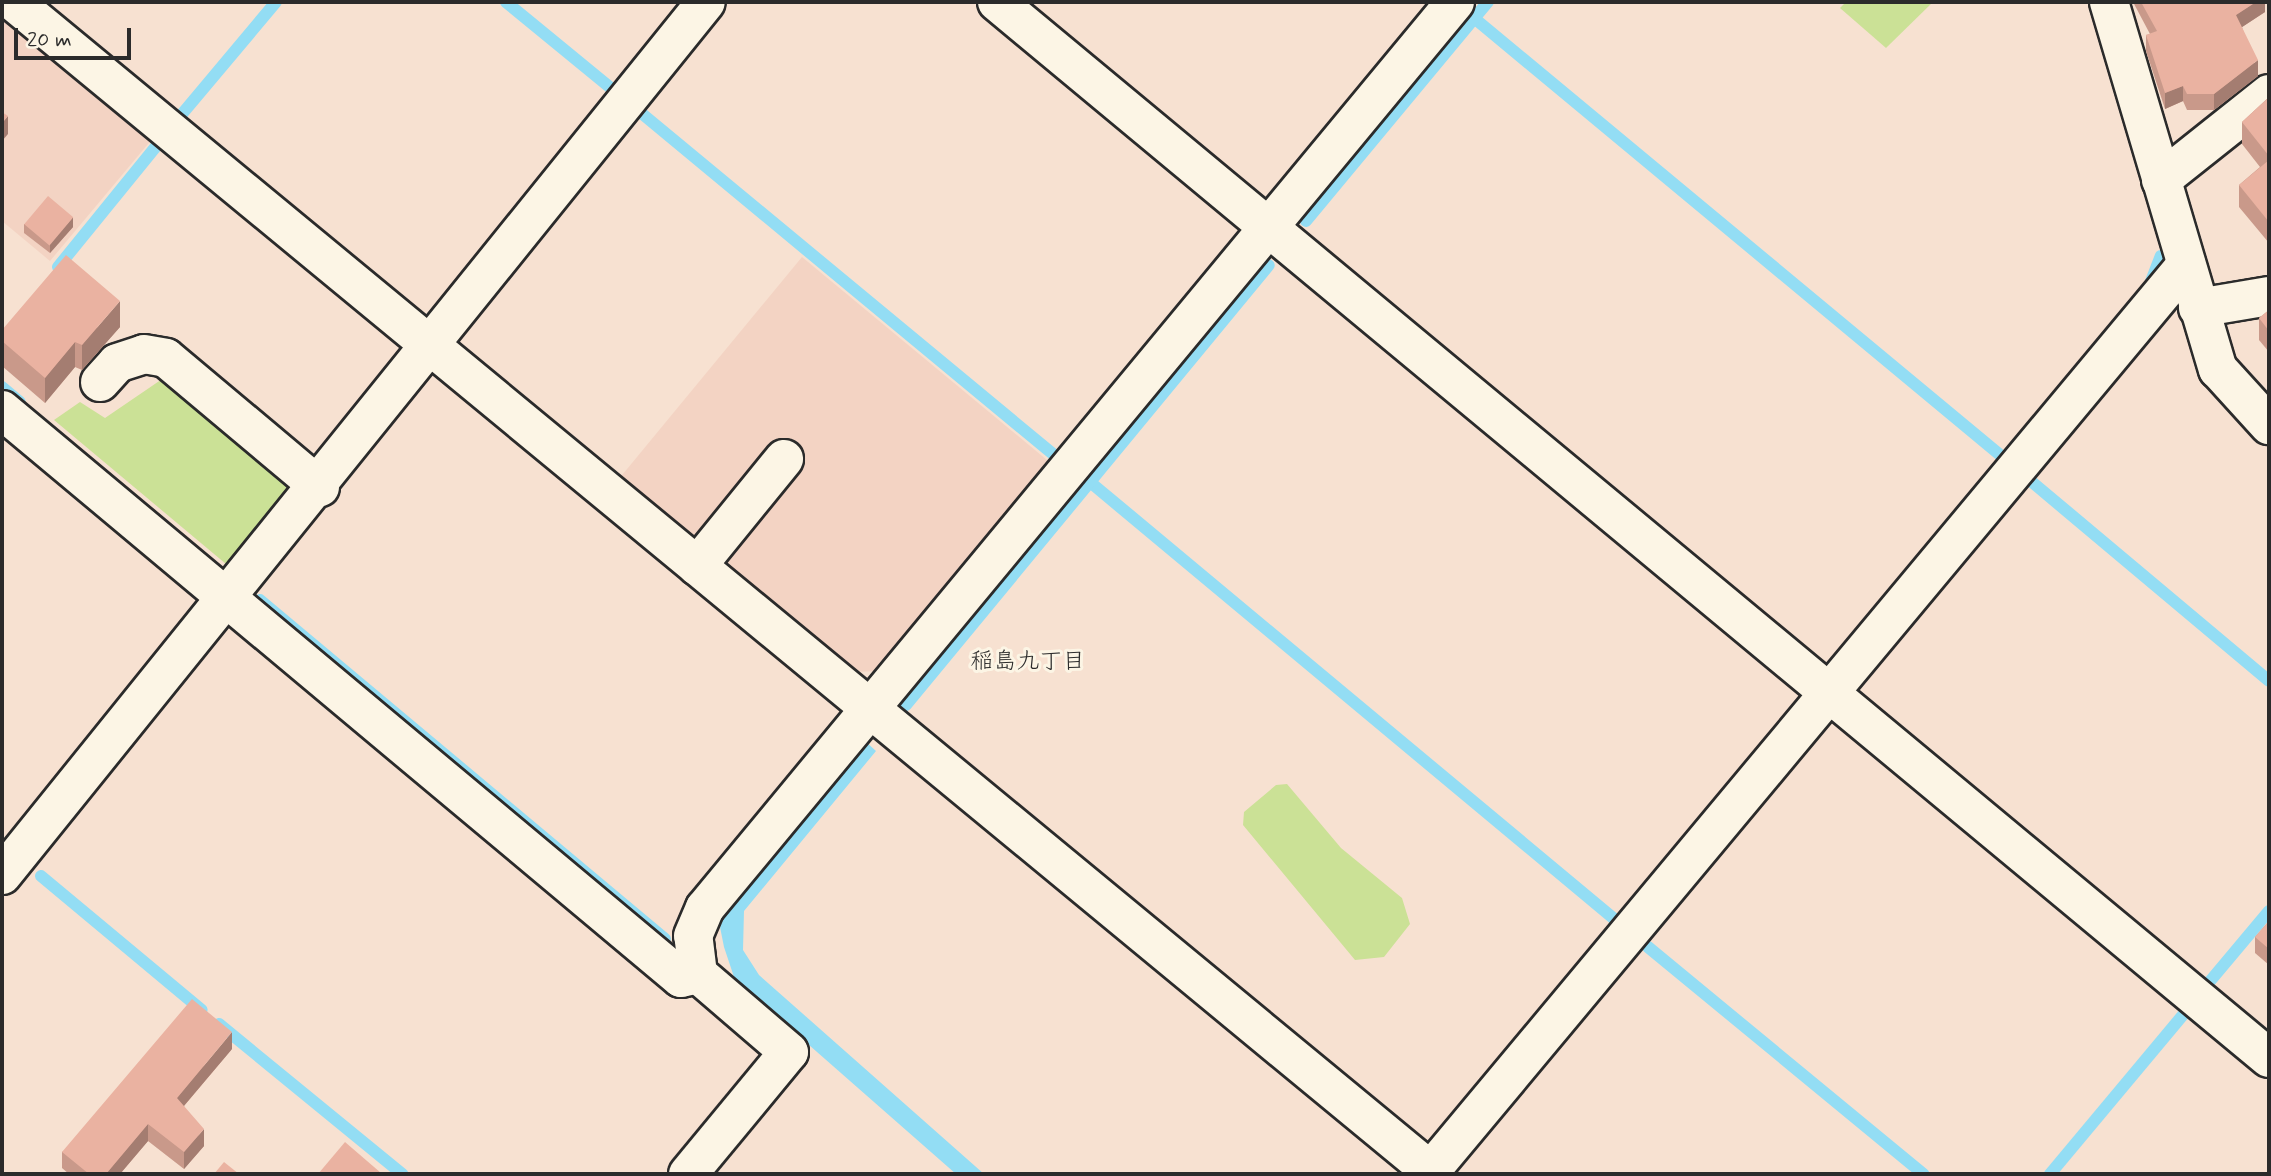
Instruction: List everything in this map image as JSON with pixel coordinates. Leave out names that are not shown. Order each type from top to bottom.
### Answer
[{"type":"street","points":[[14,2],[429,349],[871,707],[1431,1173],[2186,265]]},
{"type":"street","points":[[2,875],[231,598],[706,2]]},
{"type":"street","points":[[997,2],[2269,1058]]},
{"type":"street","points":[[688,1174],[789,1052],[698,974],[693,936],[705,908],[1455,2]]},
{"type":"street","points":[[2109,2],[2218,369],[2269,425]]},
{"type":"street","points":[[2161,180],[2269,94]]},
{"type":"street","points":[[2199,308],[2269,296]]},
{"type":"street","points":[[100,382],[117,363],[144,354],[166,358],[320,487]]},
{"type":"street","points":[[2,410],[231,598],[681,978],[698,974]]},
{"type":"street","points":[[697,566],[783,459]]},
{"type":"shaded area","points":[[2,11],[153,138],[50,261],[2,221]]},
{"type":"shaded area","points":[[802,257],[1053,465],[879,671],[853,672],[618,480]]},
{"type":"green space","points":[[1846,2],[1933,2],[1886,48],[1840,8]]},
{"type":"green space","points":[[171,373],[290,474],[293,507],[241,569],[226,564],[54,420],[80,402],[105,418]]},
{"type":"green space","points":[[1287,784],[1341,848],[1402,898],[1410,924],[1384,957],[1355,960],[1243,825],[1244,812],[1276,785]]},
{"type":"water","points":[[865,741],[876,751],[744,911],[743,950],[759,975],[984,1174],[956,1174],[735,980],[724,947],[720,927],[727,908]]},
{"type":"building","points":[[2141,2],[2256,2],[2236,15],[2258,60],[2214,94],[2187,94],[2183,86],[2165,93],[2146,35],[2157,31]]},
{"type":"building","points":[[2269,97],[2269,156],[2242,122]]},
{"type":"building","points":[[2,112],[8,116],[2,123]]},
{"type":"building","points":[[2269,160],[2269,222],[2239,185]]},
{"type":"building","points":[[48,196],[73,217],[49,246],[24,224]]},
{"type":"building","points":[[66,255],[120,301],[82,345],[75,342],[45,378],[2,341],[2,330]]},
{"type":"building","points":[[2269,310],[2269,331],[2259,318]]},
{"type":"building","points":[[2269,921],[2269,949],[2255,937]]},
{"type":"building","points":[[192,999],[232,1032],[177,1098],[204,1129],[184,1152],[148,1124],[106,1174],[89,1174],[62,1152]]},
{"type":"building","points":[[345,1142],[381,1173],[318,1174]]},
{"type":"building","points":[[224,1162],[239,1174],[214,1174]]},
{"type":"waterway","points":[[182,114],[276,2]]},
{"type":"waterway","points":[[506,2],[612,89]]},
{"type":"waterway","points":[[1306,221],[1488,2]]},
{"type":"waterway","points":[[1474,18],[2005,459],[2011,451]]},
{"type":"waterway","points":[[640,112],[1054,455]]},
{"type":"waterway","points":[[58,267],[158,144]]},
{"type":"waterway","points":[[2150,284],[2161,256]]},
{"type":"waterway","points":[[906,705],[1269,265]]},
{"type":"waterway","points":[[2,387],[20,402]]},
{"type":"waterway","points":[[1090,482],[1618,922]]},
{"type":"waterway","points":[[2032,482],[2269,681]]},
{"type":"waterway","points":[[260,600],[665,939]]},
{"type":"waterway","points":[[41,876],[202,1010]]},
{"type":"waterway","points":[[2211,980],[2269,911]]},
{"type":"waterway","points":[[1648,947],[1923,1174]]},
{"type":"waterway","points":[[2050,1174],[2183,1015]]},
{"type":"waterway","points":[[219,1024],[402,1174]]},
{"type":"district","name":"稲島九丁目","points":[[1028,662]]}]
